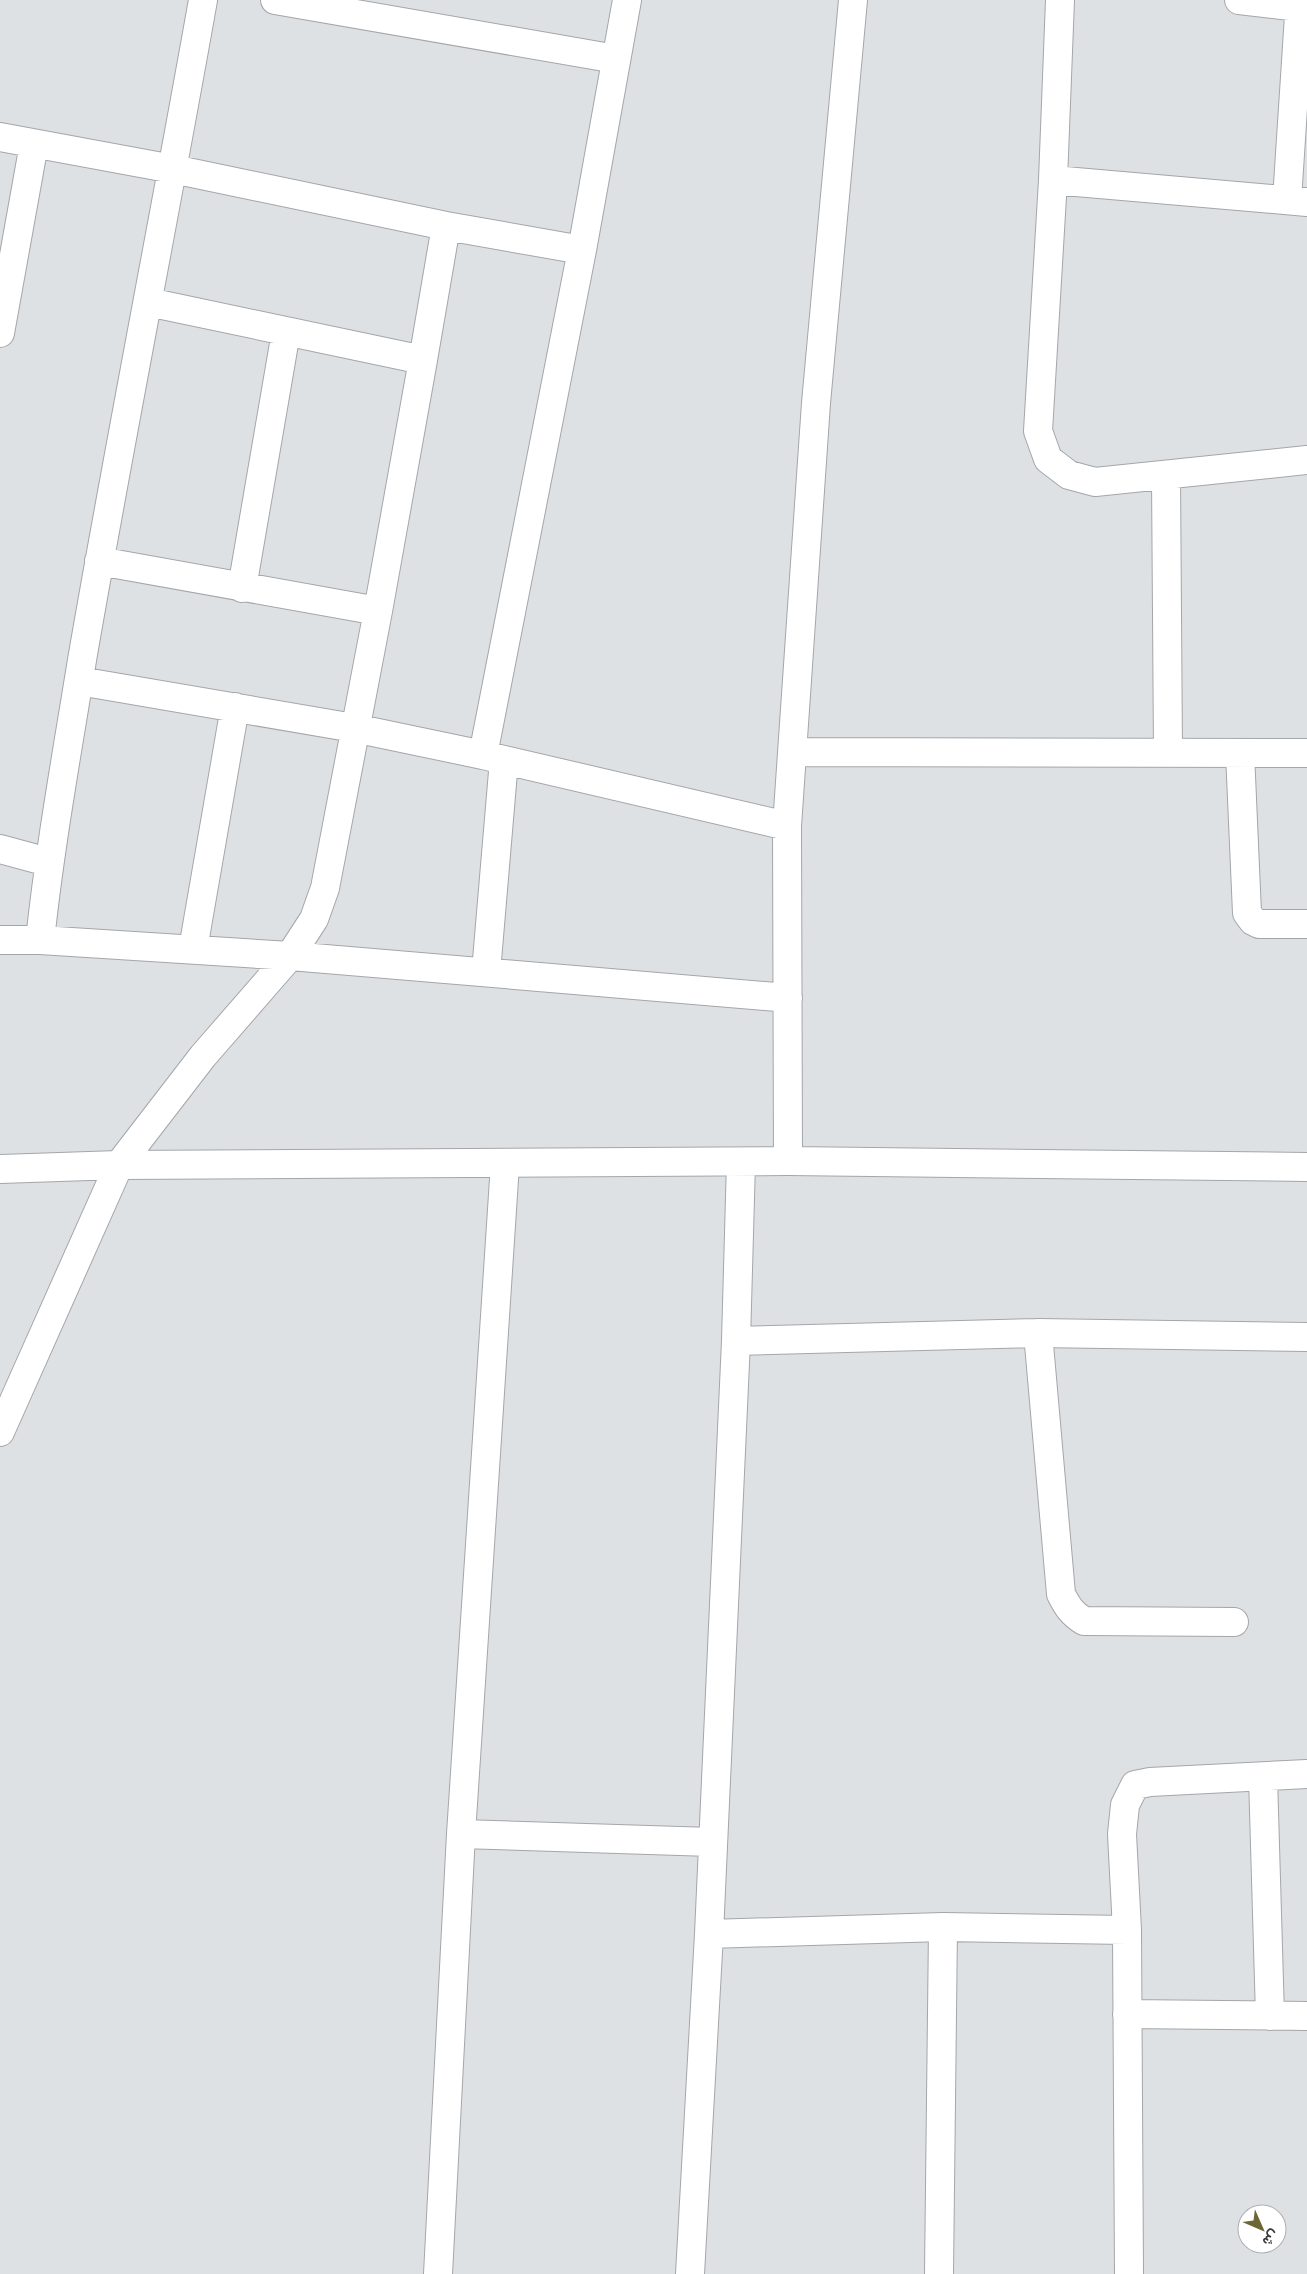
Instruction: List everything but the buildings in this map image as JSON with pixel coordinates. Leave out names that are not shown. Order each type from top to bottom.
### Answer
[{"type":"street","points":[[40,940],[48,862],[99,561],[203,0]]},
{"type":"street","points":[[275,0],[616,59]]},
{"type":"street","points":[[486,972],[493,757],[627,0]]},
{"type":"street","points":[[788,1161],[788,826],[816,403],[853,0]]},
{"type":"street","points":[[1060,0],[1053,180],[1038,431],[1048,459],[1069,475],[1095,482],[1307,460]]},
{"type":"street","points":[[1053,180],[1297,201],[1302,5],[1240,0]]},
{"type":"street","points":[[0,137],[173,168],[446,226],[582,250]]},
{"type":"street","points":[[0,333],[34,144]]},
{"type":"street","points":[[0,1432],[119,1166],[202,1056],[290,956],[314,919],[325,888],[354,728],[378,611],[446,226]]},
{"type":"street","points":[[148,302],[423,360]]},
{"type":"street","points":[[242,588],[286,332]]},
{"type":"street","points":[[1166,475],[1168,753]]},
{"type":"street","points":[[99,561],[378,611]]},
{"type":"street","points":[[79,681],[354,728],[493,757],[788,826]]},
{"type":"street","points":[[193,949],[234,708]]},
{"type":"street","points":[[793,752],[1307,753]]},
{"type":"street","points":[[1240,753],[1245,907],[1247,913],[1253,922],[1259,924],[1307,924]]},
{"type":"street","points":[[0,848],[48,862]]},
{"type":"street","points":[[0,940],[40,940],[290,956],[788,998]]},
{"type":"street","points":[[0,1169],[119,1166],[788,1161],[1307,1167]]},
{"type":"street","points":[[690,2274],[709,1934],[736,1341],[741,1162]]},
{"type":"street","points":[[438,2274],[461,1834],[505,1164]]},
{"type":"street","points":[[736,1341],[1038,1333],[1307,1337]]},
{"type":"street","points":[[1038,1333],[1061,1594],[1066,1605],[1074,1615],[1084,1621],[1234,1622]]},
{"type":"street","points":[[1129,2274],[1127,1930],[1122,1834],[1125,1805],[1135,1785],[1150,1782],[1307,1774]]},
{"type":"street","points":[[1263,1777],[1270,2016]]},
{"type":"street","points":[[461,1834],[712,1842]]},
{"type":"street","points":[[709,1934],[943,1926],[1127,1930]]},
{"type":"street","points":[[939,2274],[943,1926]]},
{"type":"street","points":[[1127,2014],[1307,2016]]}]
